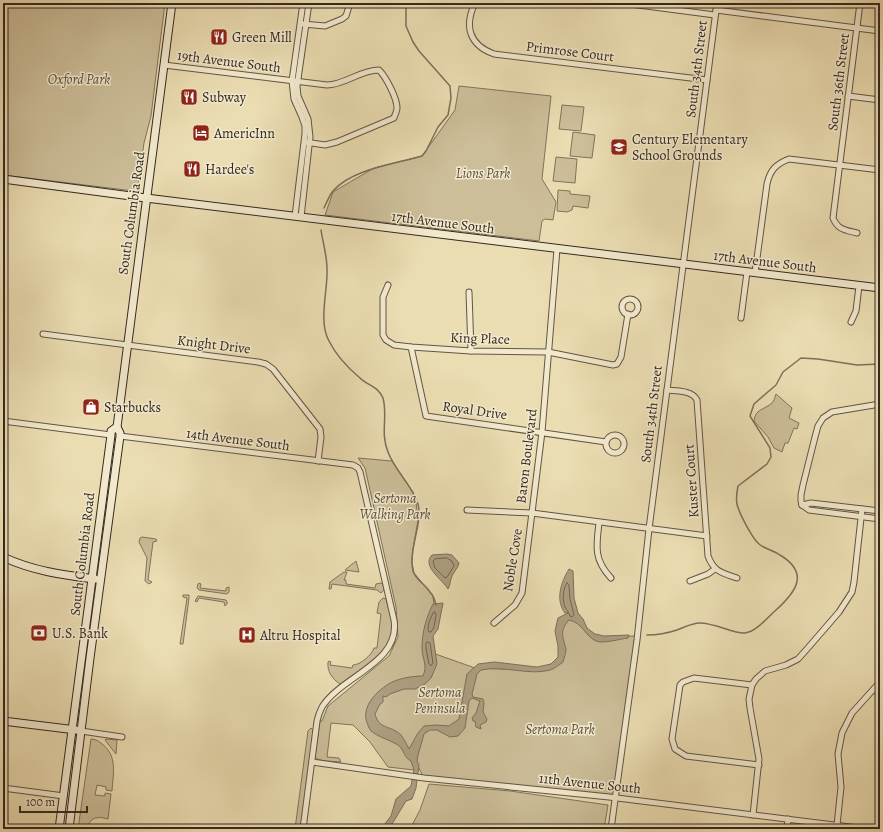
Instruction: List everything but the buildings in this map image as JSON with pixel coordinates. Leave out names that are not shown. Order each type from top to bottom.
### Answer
[{"type":"main road","name":"South Columbia Road","points":[[68,829],[120,436],[120,432],[117,427],[126,345],[172,3]]},
{"type":"main road","name":"17th Avenue South","points":[[3,178],[146,198],[880,288]]},
{"type":"main road","name":"South Columbia Road","points":[[59,829],[111,435],[112,431],[117,427]]},
{"type":"main road","points":[[111,435],[115,442],[116,459]]},
{"type":"main road","points":[[3,557],[41,571],[101,580]]},
{"type":"main road","points":[[3,722],[81,731]]},
{"type":"street","points":[[303,3],[303,24]]},
{"type":"street","points":[[298,216],[307,143],[305,126],[294,100],[294,81],[303,24],[309,3]]},
{"type":"street","points":[[303,24],[325,26],[342,19],[346,16],[350,3]]},
{"type":"street","name":"Primrose Court","points":[[475,3],[470,17],[469,25],[471,34],[476,43],[490,52],[707,80]]},
{"type":"street","points":[[623,3],[880,31]]},
{"type":"street","name":"South 34th Street","points":[[611,829],[637,640],[649,529],[717,3]]},
{"type":"street","name":"South 36th Street","points":[[857,233],[844,230],[836,225],[833,218],[860,3]]},
{"type":"street","name":"19th Avenue South","points":[[164,65],[334,85],[371,70],[379,70],[385,75],[397,104],[397,111],[394,118],[337,142],[324,144],[307,143]]},
{"type":"street","points":[[848,96],[880,100]]},
{"type":"street","points":[[755,273],[767,184],[771,171],[775,166],[780,162],[789,159],[880,170]]},
{"type":"street","name":"Baron Boulevard","points":[[557,249],[542,432],[532,514],[707,536]]},
{"type":"street","points":[[741,318],[747,272]]},
{"type":"street","name":"King Place","points":[[388,285],[382,297],[383,335],[386,340],[394,345],[411,348],[471,351],[548,352],[613,365],[617,364],[622,356],[628,314]]},
{"type":"street","points":[[851,322],[856,311],[859,286]]},
{"type":"street","points":[[469,292],[471,351]]},
{"type":"street","name":"Knight Drive","points":[[43,334],[266,364],[273,368],[320,429],[321,437],[318,461]]},
{"type":"street","name":"Royal Drive","points":[[411,348],[426,416],[542,432]]},
{"type":"street","name":"Kuster Court","points":[[667,390],[692,394],[696,396],[699,404],[708,556],[715,569]]},
{"type":"street","points":[[880,404],[832,412],[823,418],[818,426],[801,495],[802,505],[809,510],[880,519]]},
{"type":"street","points":[[3,421],[111,435]]},
{"type":"street","points":[[542,432],[606,442]]},
{"type":"street","name":"14th Avenue South","points":[[120,436],[353,465],[358,468],[394,620],[394,631],[391,643],[381,658],[339,690],[322,708],[317,721],[312,762]]},
{"type":"street","points":[[802,505],[811,503],[880,511]]},
{"type":"street","points":[[753,815],[760,759],[749,699],[752,685],[765,671],[786,665],[798,659],[846,602],[852,592],[854,582],[862,509]]},
{"type":"street","points":[[466,510],[532,514]]},
{"type":"street","name":"Noble Cove","points":[[494,624],[515,606],[522,593],[532,514]]},
{"type":"street","points":[[600,523],[597,539],[598,556],[604,570],[611,578]]},
{"type":"street","points":[[690,581],[708,574],[715,569],[737,578]]},
{"type":"street","points":[[752,685],[694,678],[683,682],[680,686],[672,739],[675,749],[686,756],[759,765]]},
{"type":"street","points":[[837,825],[841,787],[838,754],[842,732],[852,713],[880,682]]},
{"type":"street","points":[[874,689],[880,694]]},
{"type":"street","points":[[81,731],[122,737]]},
{"type":"street","points":[[303,829],[312,762]]},
{"type":"street","name":"11th Avenue South","points":[[312,762],[422,778],[616,798],[866,829]]},
{"type":"street","points":[[3,788],[64,796]]},
{"type":"street","points":[[787,829],[788,819]]},
{"type":"green space","name":"Oxford Park","points":[[3,3],[165,3],[151,116],[144,143],[138,187],[136,190],[134,191],[3,175]]},
{"type":"green space","name":"Lions Park","points":[[459,86],[551,96],[542,179],[556,202],[553,220],[545,219],[542,221],[539,241],[325,215],[333,192],[374,168],[422,156],[455,110]]},
{"type":"green space","points":[[562,105],[584,107],[581,131],[559,129]]},
{"type":"green space","points":[[573,132],[595,135],[592,158],[570,156]]},
{"type":"green space","points":[[556,157],[577,159],[575,183],[553,181]]},
{"type":"green space","points":[[558,190],[570,191],[570,194],[590,196],[588,208],[573,206],[572,210],[567,212],[557,211]]},
{"type":"green space","points":[[776,394],[792,408],[789,418],[799,423],[797,429],[794,428],[788,443],[785,443],[782,452],[774,448],[768,437],[754,421],[756,414],[772,403]]},
{"type":"green space","points":[[358,458],[392,461],[413,492],[418,520],[412,563],[414,573],[433,596],[436,621],[427,651],[475,668],[537,670],[560,660],[560,621],[572,615],[589,632],[601,637],[635,636],[616,798],[424,778],[414,759],[414,770],[388,767],[370,742],[353,725],[331,723],[327,757],[339,758],[341,762],[323,761],[315,757],[320,721],[322,721],[328,706],[389,656],[398,637],[396,607],[365,468]]},
{"type":"green space","points":[[140,538],[156,539],[157,541],[153,542],[148,580],[152,582],[149,584],[145,581],[147,558],[139,542]]},
{"type":"green space","points":[[356,561],[359,572],[345,570]]},
{"type":"green space","points":[[344,572],[347,572],[344,580],[346,580],[346,584],[375,588],[376,584],[381,583],[383,584],[384,590],[381,593],[377,590],[332,584],[331,589],[329,589],[330,582]]},
{"type":"green space","points":[[199,583],[201,584],[200,588],[226,591],[226,588],[229,587],[229,592],[227,594],[199,590],[197,588]]},
{"type":"green space","points":[[183,595],[189,595],[189,598],[183,644],[180,644],[187,598],[183,597]]},
{"type":"green space","points":[[198,596],[226,600],[227,604],[225,606],[224,602],[199,598],[197,602],[195,601]]},
{"type":"green space","points":[[383,598],[386,599],[392,623],[391,637],[387,645],[375,660],[340,684],[335,680],[328,669],[328,662],[331,662],[330,665],[352,668],[353,665],[356,665],[368,656],[374,648],[377,648],[381,614],[377,613],[379,602]]},
{"type":"green space","points":[[311,728],[313,733],[301,829],[295,829],[308,731]]},
{"type":"green space","points":[[91,739],[98,741],[107,749],[112,760],[112,791],[106,790],[106,787],[97,785],[95,795],[105,796],[105,793],[111,794],[108,819],[94,818],[88,825],[87,829],[78,829]]},
{"type":"green space","points":[[105,740],[117,740],[116,754]]},
{"type":"green space","points":[[429,784],[510,791],[608,805],[604,829],[410,829],[420,810]]},
{"type":"water","points":[[432,555],[452,555],[459,563],[448,589],[434,573],[429,564],[429,559]]},
{"type":"water","points":[[569,569],[573,571],[574,598],[578,613],[583,619],[587,628],[595,634],[604,636],[629,635],[628,638],[599,642],[592,639],[578,624],[569,620],[563,631],[566,649],[563,662],[555,668],[542,672],[498,669],[481,670],[477,674],[472,694],[473,697],[483,699],[483,712],[487,719],[486,722],[480,725],[481,729],[476,727],[475,721],[473,721],[472,718],[476,713],[480,701],[472,698],[469,701],[465,728],[458,736],[450,737],[437,730],[430,730],[424,734],[418,755],[417,761],[419,765],[416,788],[412,799],[406,801],[389,829],[381,829],[391,816],[396,799],[411,786],[414,770],[411,761],[407,758],[400,747],[371,731],[366,719],[366,712],[371,700],[386,685],[403,678],[423,676],[425,669],[422,652],[423,636],[426,620],[433,604],[443,603],[438,629],[433,636],[437,664],[431,678],[425,684],[415,689],[404,689],[386,697],[383,696],[383,702],[380,704],[375,714],[379,723],[401,735],[409,749],[418,733],[424,726],[449,726],[459,719],[467,674],[478,664],[494,662],[537,667],[551,664],[558,657],[558,646],[555,631],[558,618],[568,613],[565,613],[562,608],[560,602],[560,591]]},
{"type":"waterway","points":[[324,208],[333,191],[351,177],[374,168],[422,156],[438,127],[448,115],[451,98],[450,86],[419,51],[413,42],[406,26],[406,3]]},
{"type":"waterway","points":[[321,230],[327,264],[324,306],[324,324],[326,333],[335,351],[343,361],[351,370],[379,391],[383,398],[385,411],[384,431],[388,452],[412,491],[418,504],[419,520],[412,554],[413,571],[416,577],[428,589],[434,598],[436,605]]},
{"type":"waterway","points":[[647,635],[666,633],[697,623],[706,623],[735,632],[745,633],[762,624],[783,603],[794,589],[797,582],[795,569],[780,555],[761,546],[756,541],[746,525],[737,504],[738,486],[767,464],[771,457],[770,448],[750,416],[754,404],[776,385],[783,372],[801,358],[857,365],[880,364]]},
{"type":"place","name":"Green Mill","points":[[219,37]]},
{"type":"place","name":"Subway","points":[[189,97]]},
{"type":"place","name":"AmericInn","points":[[201,133]]},
{"type":"place","name":"Century Elementary School Grounds","points":[[619,147]]},
{"type":"place","name":"Hardee's","points":[[192,169]]},
{"type":"place","name":"Starbucks","points":[[91,407]]},
{"type":"place","name":"U.S. Bank","points":[[39,633]]},
{"type":"place","name":"Altru Hospital","points":[[247,635]]},
{"type":"park label","name":"Sertoma Walking Park","points":[[395,506]]},
{"type":"park label","name":"Sertoma Peninsula","points":[[440,700]]},
{"type":"park label","name":"Sertoma Park","points":[[560,729]]}]
